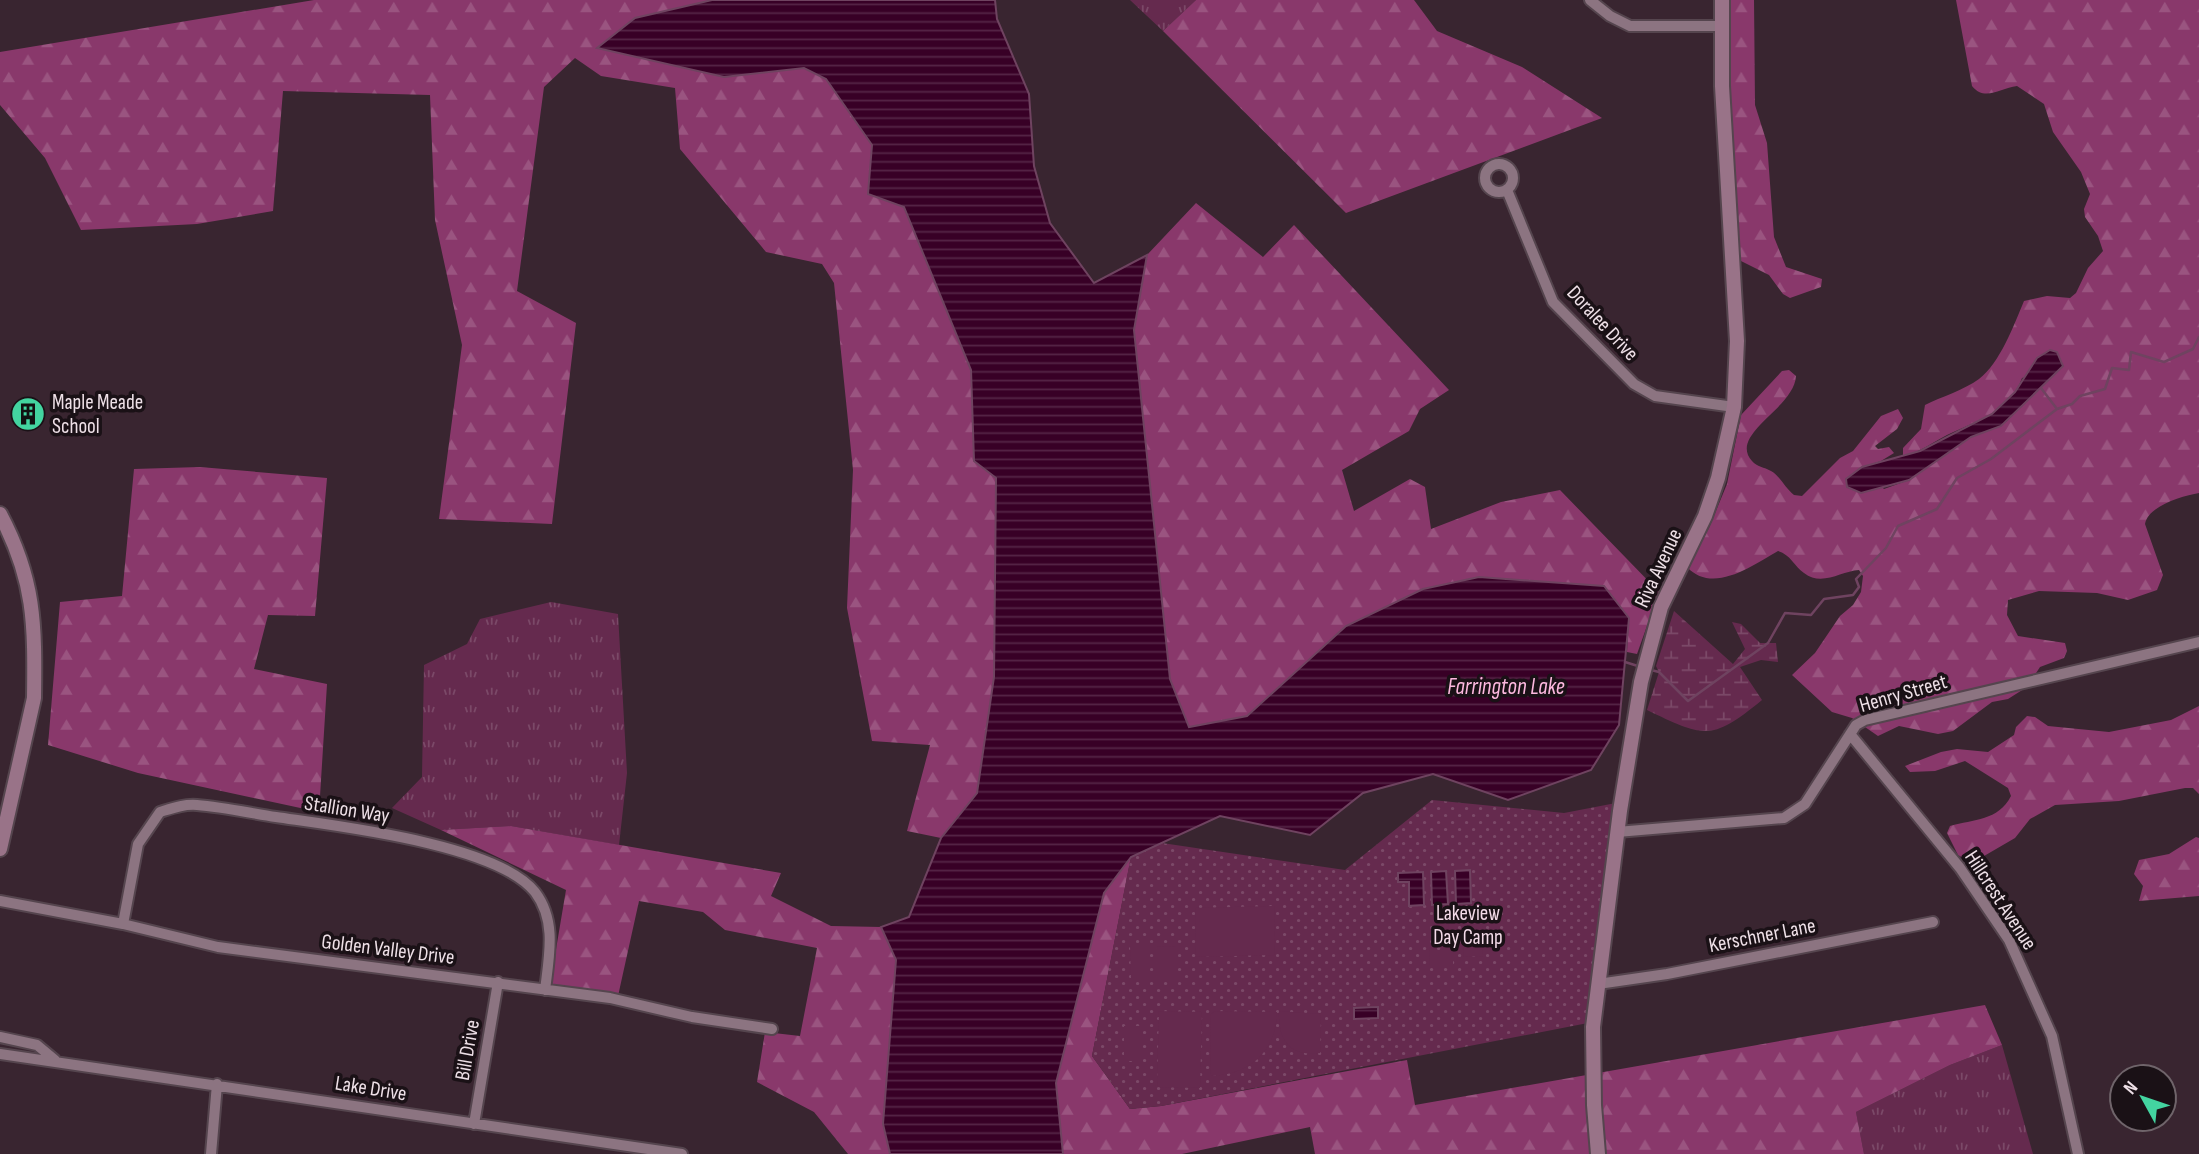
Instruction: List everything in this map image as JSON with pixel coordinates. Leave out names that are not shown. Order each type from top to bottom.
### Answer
[{"type":"street","points":[[1590,0],[1610,16],[1630,26],[1722,26]]},
{"type":"street","name":"Riva Avenue","points":[[1598,1154],[1593,1051],[1598,984],[1617,832],[1644,668],[1661,607],[1705,516],[1718,478],[1734,407],[1737,341],[1725,155],[1722,0]]},
{"type":"street","name":"Doralee Drive","points":[[1507,190],[1553,302],[1634,384],[1655,396],[1734,407]]},
{"type":"street","points":[[0,514],[19,551],[29,586],[34,664],[34,698],[0,849]]},
{"type":"street","name":"Henry Street","points":[[1617,832],[1784,818],[1805,804],[1856,725],[1865,720],[2199,642]]},
{"type":"street","name":"Hillcrest Avenue","points":[[1850,734],[1960,868],[2009,940],[2052,1036],[2078,1154]]},
{"type":"street","name":"Stallion Way","points":[[123,924],[138,844],[160,812],[197,805],[350,828],[387,834],[509,870],[534,892],[549,919],[551,946],[545,990]]},
{"type":"street","name":"Golden Valley Drive","points":[[0,901],[123,924],[218,947],[610,998],[692,1017],[772,1029]]},
{"type":"street","name":"Kerschner Lane","points":[[1598,984],[1667,974],[1933,922]]},
{"type":"street","name":"Bill Drive","points":[[474,1124],[498,982]]},
{"type":"street","name":"Lake Drive","points":[[0,1037],[37,1045],[55,1060]]},
{"type":"street","name":"Lake Drive","points":[[0,1054],[682,1154]]},
{"type":"street","points":[[211,1154],[217,1084]]},
{"type":"green space","points":[[314,0],[712,0],[635,18],[723,77],[804,68],[826,79],[872,145],[868,194],[904,207],[971,370],[974,461],[996,478],[994,677],[977,793],[941,838],[907,831],[930,745],[872,741],[847,608],[853,470],[834,283],[822,264],[766,252],[680,149],[675,88],[601,76],[575,58],[544,87],[517,291],[576,323],[552,524],[439,519],[462,345],[435,220],[430,95],[283,91],[273,211],[197,224],[81,230],[45,158],[0,105],[0,52]]},
{"type":"green space","points":[[1130,0],[1196,0],[1163,31]]},
{"type":"green space","points":[[1196,0],[1414,0],[1437,31],[1522,67],[1602,118],[1346,213],[1163,31]]},
{"type":"green space","points":[[1726,0],[1754,0],[1755,105],[1767,143],[1774,237],[1786,267],[1822,279],[1821,287],[1790,298],[1783,294],[1769,275],[1741,261],[1735,238]]},
{"type":"green space","points":[[1956,0],[2199,0],[2199,493],[2167,503],[2147,518],[2145,524],[2163,575],[2157,590],[2128,600],[2097,593],[2039,591],[2008,600],[2007,615],[2018,636],[2065,643],[2067,651],[2064,658],[2040,667],[2027,687],[2008,699],[1992,702],[1953,731],[1938,734],[1899,726],[1878,736],[1852,718],[1832,712],[1792,675],[1815,653],[1840,616],[1853,605],[1861,592],[1863,576],[1859,570],[1818,579],[1804,573],[1786,555],[1778,551],[1745,570],[1721,578],[1697,575],[1687,567],[1709,528],[1727,484],[1741,415],[1782,371],[1789,370],[1796,376],[1793,388],[1755,431],[1748,441],[1747,451],[1754,463],[1774,473],[1794,495],[1802,496],[1840,458],[1853,451],[1881,416],[1898,409],[1903,418],[1897,429],[1875,446],[1878,449],[1889,447],[1894,453],[1881,461],[1862,467],[1884,489],[1909,480],[1971,437],[2006,422],[2063,366],[2022,378],[2017,390],[1991,414],[1903,456],[1903,448],[1921,429],[1925,405],[1960,390],[1987,372],[2006,343],[2024,301],[2047,296],[2070,298],[2076,293],[2088,268],[2103,251],[2098,236],[2085,217],[2084,209],[2090,194],[2081,172],[2053,132],[2044,104],[2017,86],[1987,94],[1972,86]]},
{"type":"green space","points":[[1196,203],[1263,257],[1294,225],[1449,390],[1420,409],[1409,431],[1342,470],[1354,511],[1410,479],[1425,487],[1431,529],[1501,502],[1560,490],[1659,592],[1637,654],[1627,652],[1629,618],[1346,626],[1247,716],[1189,727],[1170,679],[1134,330],[1147,255]]},
{"type":"green space","points":[[200,467],[327,478],[315,616],[268,615],[254,669],[327,684],[319,812],[138,773],[48,745],[60,602],[122,596],[134,469]]},
{"type":"green space","points":[[551,602],[618,614],[627,773],[619,845],[511,826],[441,830],[392,808],[422,777],[424,665],[467,644],[480,619]]},
{"type":"green space","points":[[1674,611],[1733,664],[1745,649],[1732,622],[1741,624],[1760,643],[1776,643],[1778,662],[1761,660],[1740,667],[1762,700],[1719,729],[1696,730],[1647,710],[1659,672],[1656,666]]},
{"type":"green space","points":[[2199,706],[2199,794],[2193,788],[2185,788],[2119,801],[2055,805],[2030,819],[2015,838],[1972,863],[1958,855],[1947,833],[1950,826],[1992,815],[2006,804],[2011,796],[2008,788],[1965,761],[1935,771],[1910,772],[1905,766],[1941,752],[1957,749],[1988,752],[2014,735],[2016,727],[2027,716],[2035,717],[2048,726],[2109,732],[2171,720]]},
{"type":"green space","name":"Lakeview Day Camp","points":[[1432,800],[1564,813],[1616,803],[1593,1022],[1161,1106],[1130,1109],[1092,1056],[1131,856],[1162,843],[1345,870]]},
{"type":"green space","points":[[511,826],[781,873],[771,896],[831,926],[881,927],[896,960],[883,1124],[890,1154],[848,1154],[814,1112],[757,1082],[765,1032],[800,1036],[817,948],[725,930],[703,912],[639,901],[618,996],[550,985],[566,890],[441,830]]},
{"type":"green space","points":[[2196,837],[2199,838],[2199,896],[2139,901],[2143,886],[2134,874],[2139,860],[2169,854]]},
{"type":"green space","points":[[1131,857],[1092,1056],[1130,1109],[1161,1106],[1407,1060],[1415,1105],[1985,1005],[2002,1045],[1950,1065],[1856,1112],[1864,1154],[1315,1154],[1310,1127],[1182,1154],[1063,1154],[1056,1083],[1104,893]]},
{"type":"green space","points":[[1274,906],[1275,955],[1196,957],[1195,908]]},
{"type":"green space","points":[[1438,920],[1444,920],[1449,928],[1447,934],[1438,936],[1433,931],[1433,925]]},
{"type":"green space","points":[[1463,926],[1482,926],[1483,956],[1464,957]]},
{"type":"green space","points":[[1130,946],[1150,946],[1150,978],[1131,978]]},
{"type":"green space","points":[[1176,946],[1176,978],[1157,978],[1157,947]]},
{"type":"green space","points":[[1429,950],[1453,950],[1453,965],[1430,965]]},
{"type":"green space","points":[[1159,1011],[1202,1012],[1200,1088],[1157,1087]]},
{"type":"green space","points":[[1215,1011],[1277,1012],[1272,1039],[1258,1059],[1237,1071],[1210,1076],[1211,1014]]},
{"type":"green space","points":[[1279,1011],[1321,1014],[1320,1053],[1300,1052],[1288,1044],[1283,1038]]},
{"type":"green space","points":[[1124,1026],[1141,1026],[1141,1061],[1124,1061]]},
{"type":"green space","points":[[2002,1045],[2033,1154],[1864,1154],[1856,1112],[1950,1065]]},
{"type":"water","name":"Farrington Lake","points":[[712,0],[995,0],[997,19],[1029,94],[1034,166],[1050,223],[1094,283],[1147,255],[1134,330],[1170,679],[1189,727],[1247,716],[1346,626],[1423,589],[1479,577],[1604,586],[1629,618],[1619,725],[1591,770],[1508,800],[1433,774],[1363,793],[1310,835],[1220,816],[1131,857],[1104,893],[1056,1083],[1063,1154],[890,1154],[883,1124],[896,960],[881,927],[909,917],[941,838],[977,793],[994,677],[996,478],[974,461],[971,370],[904,207],[868,194],[872,145],[826,79],[804,68],[724,77],[597,48],[635,18]]},
{"type":"water","points":[[2050,350],[2057,352],[2063,366],[2001,426],[1971,437],[1909,480],[1861,493],[1847,487],[1846,479],[1862,467],[1920,451],[1992,414],[2015,392],[2037,358]]},
{"type":"water","points":[[1470,870],[1471,903],[1456,904],[1455,871]]},
{"type":"water","points":[[1446,871],[1448,904],[1432,905],[1431,872]]},
{"type":"water","points":[[1423,872],[1424,905],[1409,906],[1409,882],[1398,882],[1398,873]]},
{"type":"water","points":[[1378,1007],[1378,1018],[1354,1019],[1354,1008]]},
{"type":"waterway","points":[[1651,670],[1659,672],[1688,701],[1768,643],[1785,613],[1811,615],[1824,599],[1853,595],[1859,587],[1856,579],[1886,548],[1898,526],[1937,509],[1957,478],[1991,459],[2057,409],[2072,404],[2080,396],[2105,389],[2112,368],[2129,370],[2131,352],[2164,362],[2193,349],[2199,337]]},
{"type":"waterway","points":[[2041,388],[2057,409]]},
{"type":"waterway","points":[[1625,662],[1641,667]]},
{"type":"place","name":"Maple Meade School","points":[[28,414]]}]
